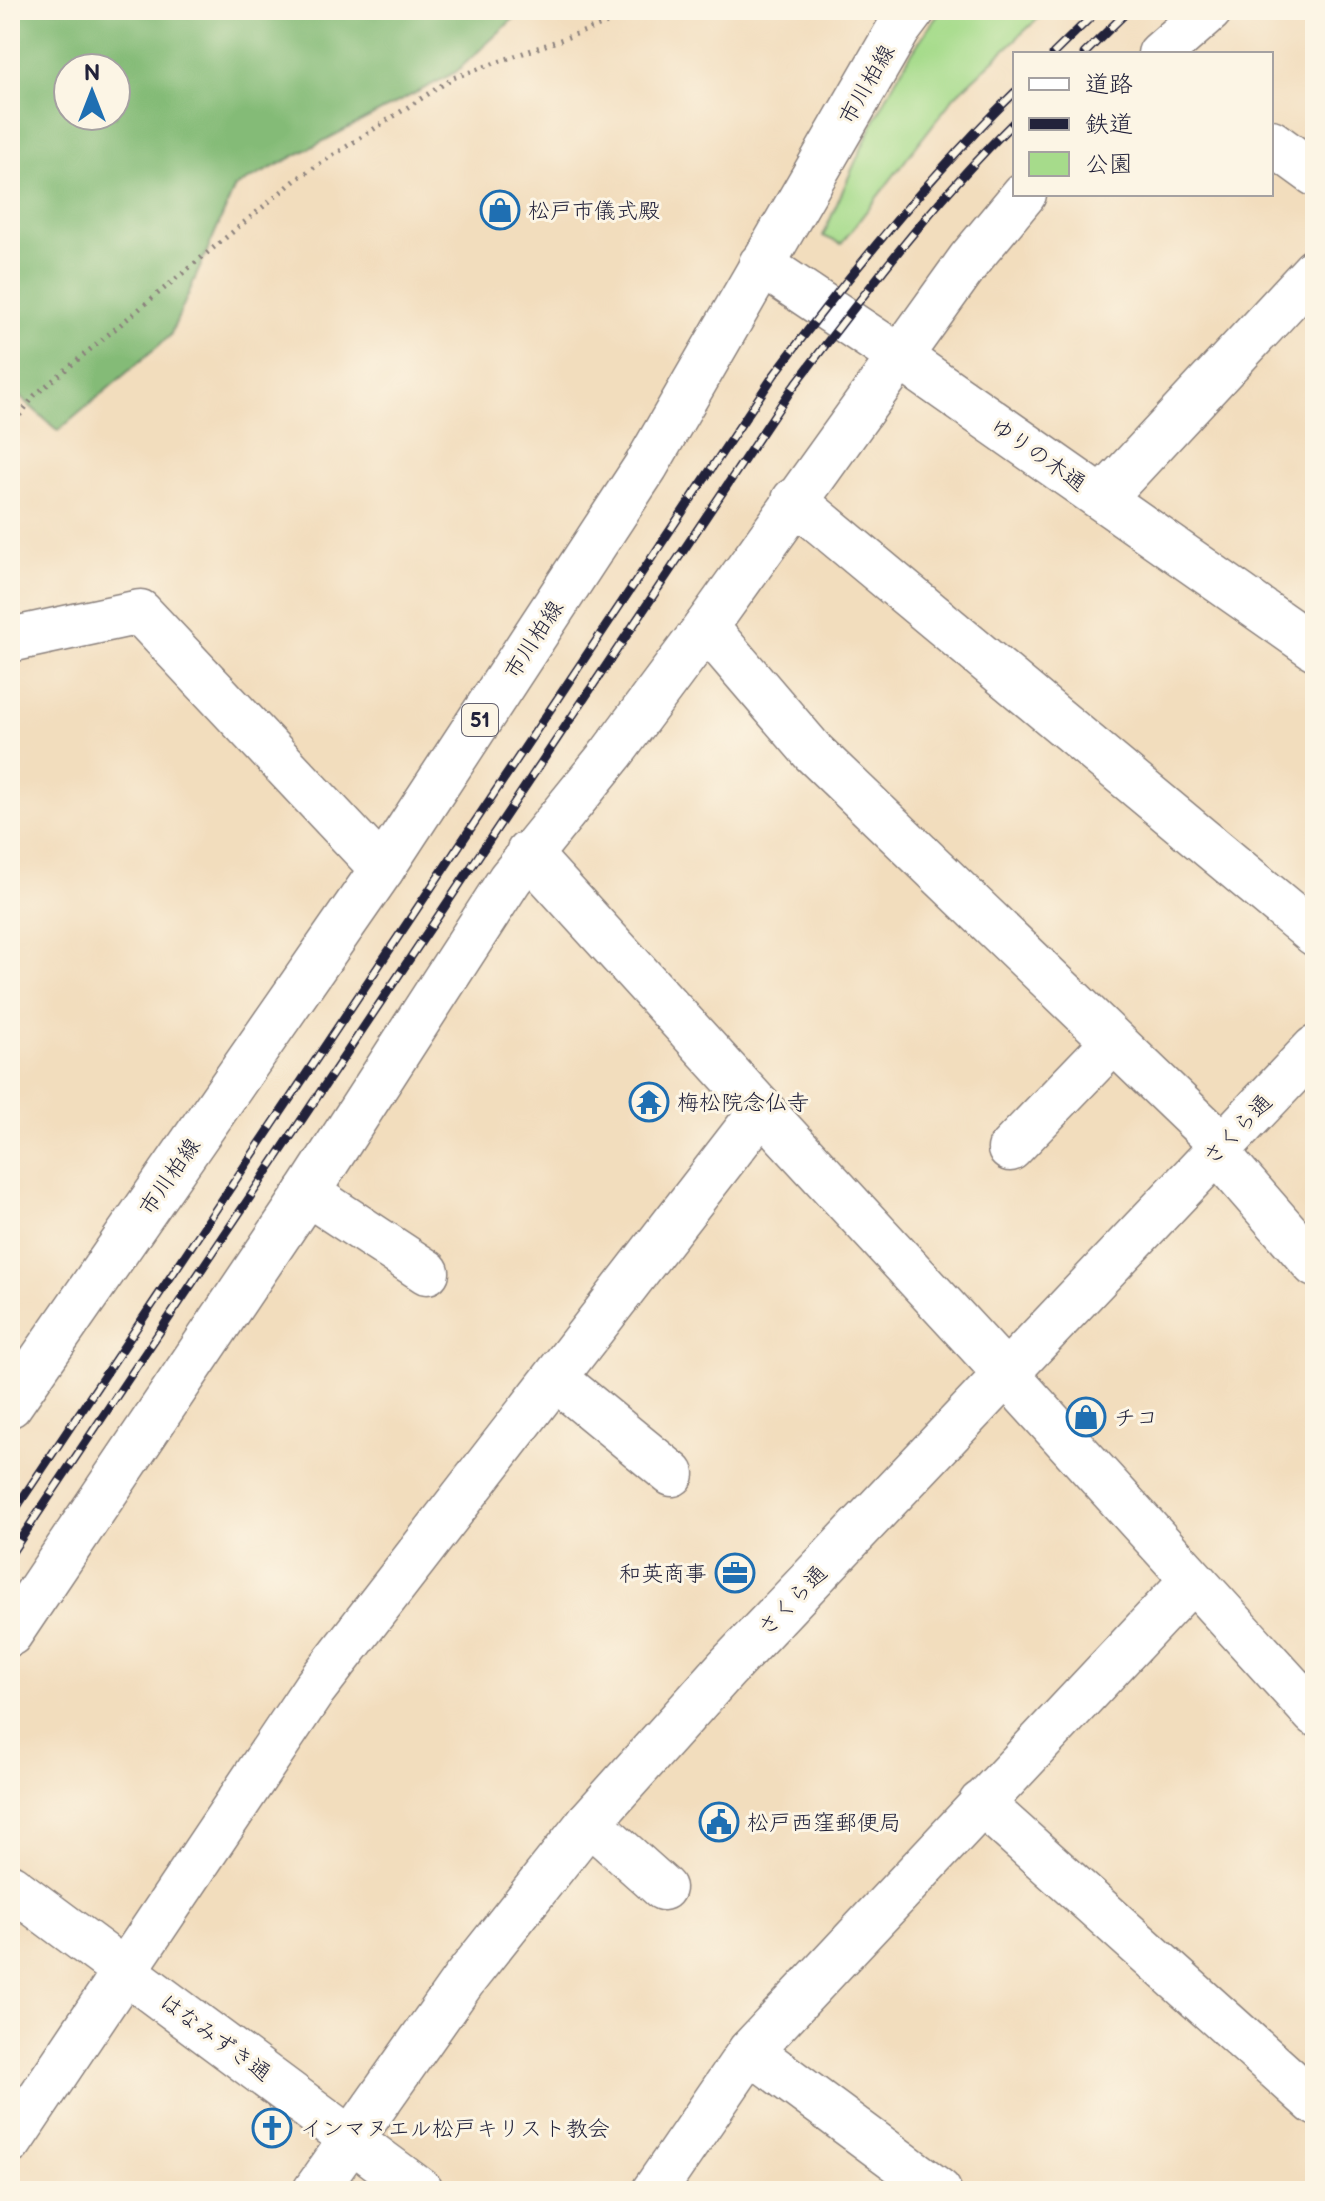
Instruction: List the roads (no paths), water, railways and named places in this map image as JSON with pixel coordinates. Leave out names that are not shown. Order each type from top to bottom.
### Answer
[{"type":"street","name":"市川柏線","points":[[10,1405],[382,869],[646,466],[898,30],[913,10]]},
{"type":"street","points":[[1162,52],[1210,10]]},
{"type":"street","points":[[1273,143],[1315,174]]},
{"type":"street","points":[[10,1634],[307,1193],[528,853],[612,753],[970,259],[1022,196]]},
{"type":"street","name":"ゆりの木通","points":[[761,264],[900,357],[1315,648]]},
{"type":"street","points":[[1103,498],[1315,270]]},
{"type":"street","points":[[794,500],[1315,934]]},
{"type":"street","points":[[10,640],[140,612],[382,869]]},
{"type":"street","points":[[706,627],[813,752],[1219,1148],[1315,1265]]},
{"type":"street","points":[[528,853],[1315,1714]]},
{"type":"street","points":[[1010,1149],[1113,1042]]},
{"type":"street","name":"さくら通","points":[[315,2191],[463,1981],[589,1822],[726,1669],[1315,1048]]},
{"type":"street","points":[[10,2142],[314,1689],[762,1110]]},
{"type":"street","points":[[307,1193],[427,1272]]},
{"type":"street","points":[[556,1379],[672,1474]]},
{"type":"street","points":[[654,2191],[750,2051],[1192,1580]]},
{"type":"street","points":[[981,1803],[1315,2103]]},
{"type":"street","points":[[589,1822],[663,1888]]},
{"type":"street","name":"はなみずき通","points":[[10,1886],[421,2191]]},
{"type":"street","points":[[750,2051],[939,2191]]},
{"type":"railway","points":[[1055,52],[1098,10]]},
{"type":"railway","points":[[1086,52],[1129,10]]},
{"type":"railway","points":[[10,1517],[774,375],[889,229],[1013,94]]},
{"type":"railway","points":[[10,1555],[791,390],[926,218],[1013,123]]},
{"type":"place","name":"松戸市儀式殿","points":[[500,210]]},
{"type":"place","name":"梅松院念仏寺","points":[[649,1102]]},
{"type":"place","name":"チコ","points":[[1086,1417]]},
{"type":"place","name":"和英商事","points":[[735,1573]]},
{"type":"place","name":"松戸西窪郵便局","points":[[719,1822]]},
{"type":"place","name":"インマヌエル松戸キリスト教会","points":[[272,2128]]}]
